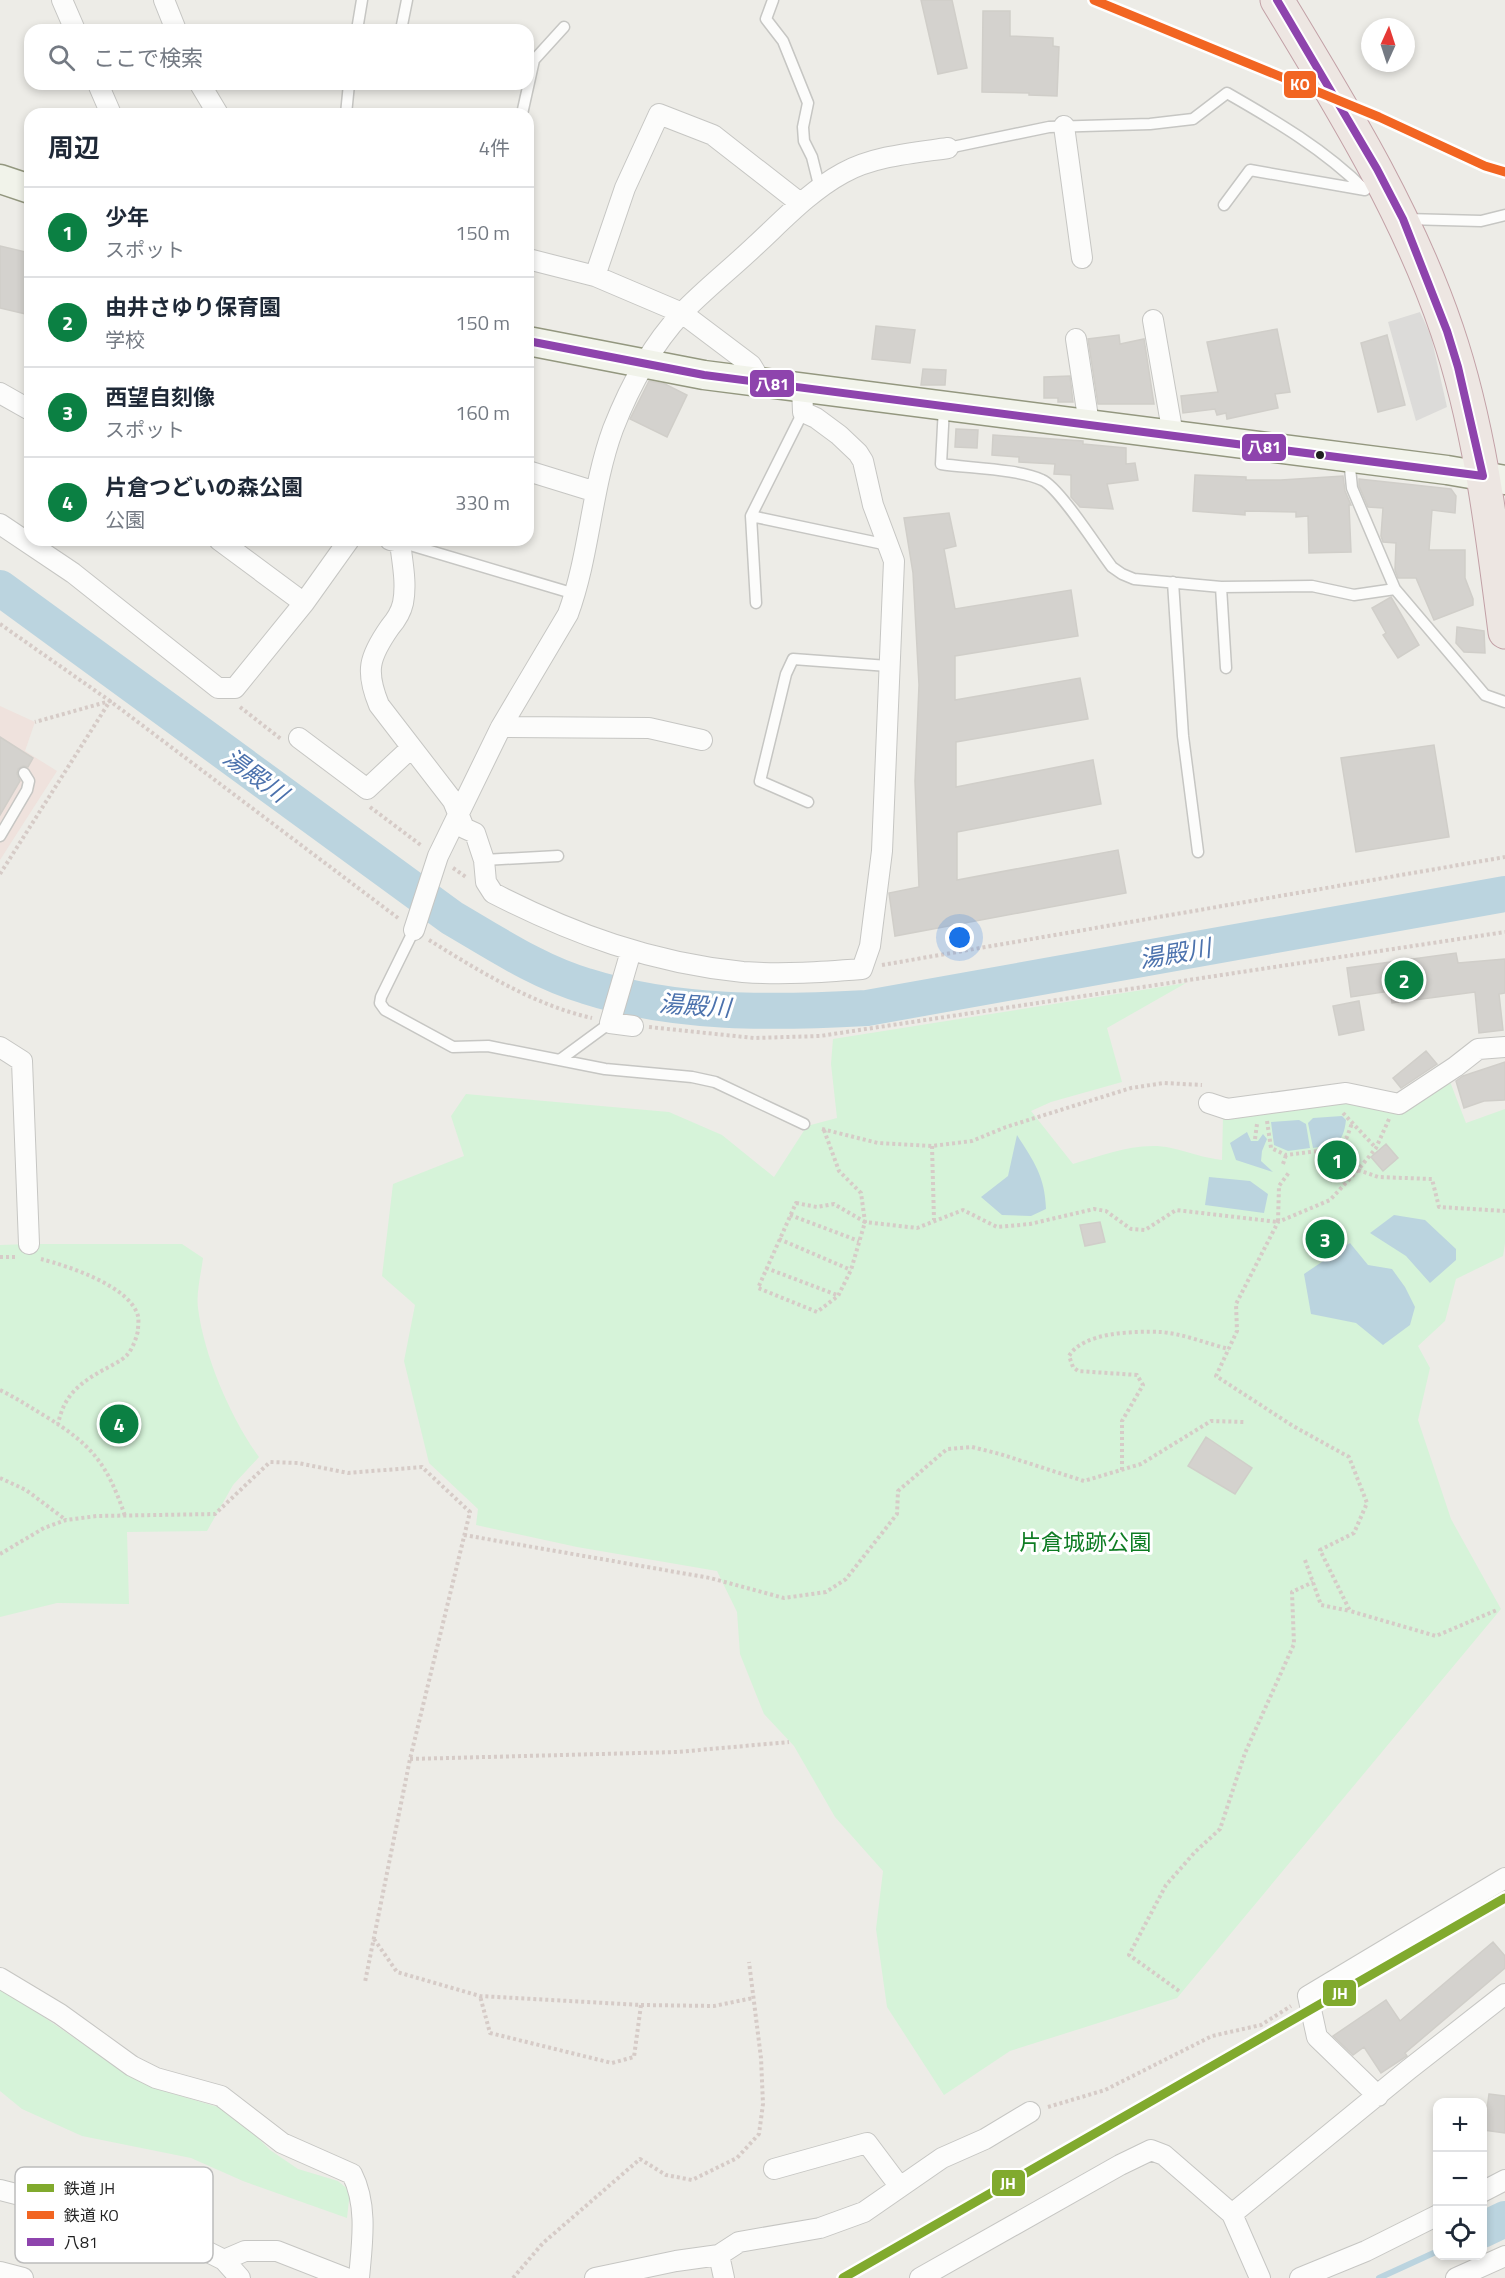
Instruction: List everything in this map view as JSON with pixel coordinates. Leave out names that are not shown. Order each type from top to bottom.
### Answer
[{"type":"highway","points":[[1277,0],[1377,169],[1403,219],[1447,331],[1494,478],[1505,632]]},
{"type":"main road","points":[[0,179],[24,187]]},
{"type":"main road","points":[[534,342],[645,364],[762,383],[802,400],[944,406],[1494,478]]},
{"type":"street","points":[[62,0],[72,24]]},
{"type":"street","points":[[164,0],[174,24]]},
{"type":"street","points":[[101,90],[108,108]]},
{"type":"street","points":[[204,90],[214,108]]},
{"type":"street","points":[[595,276],[625,188],[659,114],[713,135],[800,203]]},
{"type":"street","points":[[1064,126],[1082,258]]},
{"type":"street","points":[[415,927],[437,858],[501,727],[568,614],[575,594],[596,492],[613,430],[645,364],[682,313],[800,203],[842,173],[874,160],[948,148]]},
{"type":"street","points":[[1365,190],[1403,219]]},
{"type":"street","points":[[534,261],[595,276],[682,313],[751,365],[762,383]]},
{"type":"street","points":[[1153,320],[1173,435]]},
{"type":"street","points":[[1076,339],[1089,424]]},
{"type":"street","points":[[0,393],[24,407]]},
{"type":"street","points":[[396,546],[404,577],[403,602],[399,616],[376,648],[370,663],[370,678],[379,705],[453,801],[464,828],[475,833],[484,860],[486,882],[493,893],[560,926],[630,954],[745,972],[811,973],[862,969],[870,946],[882,851],[894,561],[873,505],[863,461],[839,435],[816,418],[802,400]]},
{"type":"street","points":[[534,473],[596,492]]},
{"type":"street","points":[[0,524],[24,529]]},
{"type":"street","points":[[44,546],[89,586],[218,687],[235,688],[304,603],[345,546]]},
{"type":"street","points":[[227,546],[304,603]]},
{"type":"street","points":[[501,727],[649,728],[702,740]]},
{"type":"street","points":[[299,738],[367,789],[411,748]]},
{"type":"street","points":[[630,954],[611,1021],[633,1026]]},
{"type":"street","points":[[0,1047],[22,1061],[28,1253]]},
{"type":"street","points":[[1209,1103],[1227,1109],[1346,1093],[1399,1104],[1478,1049],[1505,1047]]},
{"type":"street","points":[[1378,2096],[1317,2037],[1308,1996],[1505,1878]]},
{"type":"street","points":[[0,1978],[60,2014],[132,2066],[156,2078],[221,2096],[282,2143],[352,2174],[356,2182],[363,2232],[358,2278]]},
{"type":"street","points":[[1232,2214],[1505,1994]]},
{"type":"street","points":[[595,2278],[676,2261],[719,2255],[739,2242],[820,2228],[864,2212],[942,2158],[985,2139],[1030,2112]]},
{"type":"street","points":[[774,2169],[867,2143],[900,2187]]},
{"type":"street","points":[[920,2278],[1120,2165],[1151,2150],[1164,2155],[1232,2214],[1260,2278]]},
{"type":"street","points":[[1487,2189],[1505,2180]]},
{"type":"street","points":[[0,2190],[15,2194]]},
{"type":"street","points":[[1300,2278],[1366,2251],[1433,2216]]},
{"type":"street","points":[[224,2260],[245,2251],[278,2251],[346,2278]]},
{"type":"street","points":[[213,2254],[224,2260],[240,2278]]},
{"type":"street","points":[[719,2255],[724,2278]]},
{"type":"street","points":[[1456,2278],[1505,2256]]},
{"type":"street","points":[[0,2272],[23,2278]]},
{"type":"lane","points":[[358,24],[362,0]]},
{"type":"lane","points":[[403,24],[407,0]]},
{"type":"lane","points":[[773,0],[766,19],[783,41],[808,103],[803,127],[804,141],[813,157],[820,189]]},
{"type":"lane","points":[[534,60],[564,27]]},
{"type":"lane","points":[[347,108],[348,90]]},
{"type":"lane","points":[[523,108],[527,90]]},
{"type":"lane","points":[[948,148],[1049,127],[1150,124],[1193,119],[1227,93],[1288,129],[1351,176],[1365,190]]},
{"type":"lane","points":[[1224,205],[1250,171],[1365,190]]},
{"type":"lane","points":[[1403,219],[1481,221],[1505,215]]},
{"type":"lane","points":[[756,603],[751,516],[802,400]]},
{"type":"lane","points":[[944,406],[941,464],[1027,475],[1045,480],[1060,496],[1112,567],[1134,579],[1221,587],[1312,586],[1354,595],[1395,589]]},
{"type":"lane","points":[[1349,458],[1352,488],[1395,589],[1485,695],[1505,702]]},
{"type":"lane","points":[[751,516],[888,545]]},
{"type":"lane","points":[[412,546],[575,594]]},
{"type":"lane","points":[[1173,582],[1183,736],[1198,852]]},
{"type":"lane","points":[[1221,587],[1226,668]]},
{"type":"lane","points":[[808,802],[760,781],[786,674],[793,659],[888,666]]},
{"type":"lane","points":[[0,836],[27,790],[29,781],[24,773]]},
{"type":"lane","points":[[484,860],[558,856]]},
{"type":"lane","points":[[415,927],[380,1003],[385,1010],[453,1047],[488,1046],[605,1069],[692,1077],[715,1082],[804,1124]]},
{"type":"lane","points":[[561,1059],[611,1021]]},
{"type":"path","points":[[0,624],[110,701],[473,968],[568,1013],[611,1021]]},
{"type":"path","points":[[35,722],[110,701]]},
{"type":"path","points":[[0,874],[110,701]]},
{"type":"path","points":[[862,969],[1505,856]]},
{"type":"path","points":[[633,1026],[754,1038],[820,1036],[1505,932]]},
{"type":"path","points":[[804,1124],[878,1143],[932,1146],[972,1141],[1039,1116],[1131,1088],[1164,1083],[1205,1085],[1209,1103]]},
{"type":"path","points":[[824,1130],[840,1171],[861,1193],[865,1222],[851,1270],[838,1296],[817,1312],[758,1288],[796,1203],[817,1207],[834,1204],[865,1222],[917,1228],[963,1210],[997,1227],[1030,1224],[1094,1209],[1106,1211],[1131,1229],[1145,1230],[1176,1210],[1278,1222],[1330,1200],[1376,1148],[1393,1110],[1399,1104]]},
{"type":"path","points":[[1333,1113],[1343,1112],[1376,1148]]},
{"type":"path","points":[[1255,1139],[1258,1122],[1278,1119]]},
{"type":"path","points":[[1267,1121],[1271,1148],[1286,1155],[1334,1149],[1347,1137],[1352,1123]]},
{"type":"path","points":[[932,1146],[934,1221]]},
{"type":"path","points":[[1283,1164],[1286,1155]]},
{"type":"path","points":[[1358,1170],[1378,1177],[1432,1179],[1439,1207],[1505,1211]]},
{"type":"path","points":[[1290,1171],[1279,1186],[1278,1222],[1236,1304],[1237,1331],[1216,1376],[1293,1426],[1349,1457],[1367,1503],[1354,1533],[1320,1550],[1350,1611]]},
{"type":"path","points":[[790,1215],[859,1242]]},
{"type":"path","points":[[779,1239],[851,1270]]},
{"type":"path","points":[[0,1257],[28,1253],[91,1276],[130,1301],[139,1316],[138,1334],[128,1354],[79,1385],[61,1409],[58,1424]]},
{"type":"path","points":[[766,1268],[838,1296]]},
{"type":"path","points":[[1122,1470],[1122,1421],[1143,1385],[1137,1375],[1078,1371],[1073,1367],[1069,1356],[1074,1347],[1102,1335],[1161,1332],[1229,1349]]},
{"type":"path","points":[[0,1390],[78,1437],[94,1453],[107,1471],[124,1516]]},
{"type":"path","points":[[464,1534],[710,1578],[784,1598],[826,1592],[846,1579],[897,1514],[898,1491],[947,1449],[972,1447],[1084,1481],[1141,1464],[1210,1421],[1244,1422]]},
{"type":"path","points":[[0,1554],[44,1528],[66,1520],[97,1516],[214,1514],[270,1462],[298,1463],[348,1473],[422,1467],[470,1512],[410,1759],[365,1982]]},
{"type":"path","points":[[0,1478],[26,1490],[66,1520]]},
{"type":"path","points":[[1305,1560],[1321,1605],[1436,1636],[1497,1610]]},
{"type":"path","points":[[1179,1991],[1129,1955],[1166,1885],[1195,1852],[1220,1829],[1245,1752],[1294,1644],[1292,1593],[1313,1582]]},
{"type":"path","points":[[410,1759],[677,1752],[789,1742]]},
{"type":"path","points":[[373,1939],[397,1972],[480,1996],[641,2006],[714,2006],[753,1998]]},
{"type":"path","points":[[513,2278],[543,2243],[640,2159],[666,2175],[692,2180],[737,2158],[759,2134],[763,2104],[761,2058],[749,1962]]},
{"type":"path","points":[[480,1996],[490,2033],[612,2063],[634,2057],[641,2006]]},
{"type":"path","points":[[1030,2112],[1105,2090],[1212,2036],[1261,2025],[1308,1996]]},
{"type":"shaded area","points":[[1420,312],[1431,336],[1447,407],[1416,421],[1388,322]]},
{"type":"shaded area","points":[[0,706],[35,722],[25,751],[57,771],[0,860]]},
{"type":"green space","name":"片倉城跡公園","points":[[1186,983],[1107,1028],[1122,1082],[1051,1102],[1031,1111],[1073,1164],[1122,1150],[1146,1146],[1171,1148],[1222,1160],[1223,1117],[1349,1099],[1393,1110],[1449,1079],[1466,1123],[1505,1109],[1505,1243],[1503,1256],[1456,1279],[1445,1321],[1418,1346],[1430,1368],[1418,1420],[1451,1519],[1501,1609],[1177,1998],[1010,2051],[944,2095],[887,2007],[876,1929],[883,1871],[835,1817],[794,1746],[764,1714],[740,1654],[737,1612],[717,1571],[577,1547],[476,1525],[478,1509],[429,1463],[404,1361],[415,1305],[382,1276],[393,1184],[464,1156],[451,1116],[466,1094],[669,1112],[722,1135],[774,1177],[807,1126],[837,1118],[831,1064],[833,1039]]},
{"type":"green space","points":[[182,1244],[203,1258],[198,1302],[206,1346],[229,1406],[259,1457],[233,1485],[207,1531],[127,1532],[129,1604],[57,1603],[0,1617],[0,1245]]},
{"type":"green space","points":[[0,1987],[111,2063],[157,2089],[218,2107],[249,2129],[270,2150],[298,2169],[338,2181],[350,2191],[347,2218],[243,2181],[191,2158],[82,2136],[22,2109],[0,2091]]},
{"type":"water","points":[[1342,1116],[1346,1120],[1340,1139],[1333,1144],[1313,1148],[1308,1123],[1313,1118]]},
{"type":"water","points":[[1299,1120],[1306,1124],[1310,1148],[1288,1151],[1274,1145],[1271,1122]]},
{"type":"water","points":[[1247,1132],[1251,1141],[1258,1141],[1263,1134],[1267,1139],[1261,1161],[1273,1172],[1236,1160],[1230,1143]]},
{"type":"water","points":[[1017,1135],[1041,1178],[1045,1197],[1046,1209],[1031,1216],[1002,1215],[981,1197],[1008,1176]]},
{"type":"water","points":[[1209,1177],[1250,1181],[1268,1194],[1264,1213],[1205,1205]]},
{"type":"water","points":[[1394,1215],[1425,1220],[1456,1249],[1456,1260],[1430,1283],[1406,1256],[1370,1233]]},
{"type":"water","points":[[1350,1243],[1368,1265],[1392,1269],[1405,1287],[1415,1307],[1410,1325],[1383,1345],[1356,1323],[1311,1314],[1304,1274]]},
{"type":"building","points":[[921,0],[952,0],[967,68],[938,74]]},
{"type":"building","points":[[983,11],[1010,11],[1010,36],[1053,38],[1053,46],[1059,47],[1057,96],[982,92]]},
{"type":"building","points":[[0,246],[24,252],[24,314],[0,308]]},
{"type":"building","points":[[876,326],[915,330],[910,363],[872,359]]},
{"type":"building","points":[[1277,329],[1290,392],[1275,394],[1278,408],[1227,419],[1226,413],[1217,415],[1215,409],[1183,413],[1181,396],[1218,392],[1207,342]]},
{"type":"building","points":[[1119,335],[1120,344],[1144,339],[1154,404],[1098,404],[1088,339]]},
{"type":"building","points":[[1387,335],[1405,405],[1378,412],[1361,343]]},
{"type":"building","points":[[923,369],[946,370],[945,385],[921,385]]},
{"type":"building","points":[[1070,376],[1073,402],[1058,402],[1058,398],[1044,398],[1044,377]]},
{"type":"building","points":[[649,381],[665,384],[687,395],[667,437],[630,419]]},
{"type":"building","points":[[956,429],[978,430],[977,448],[955,447]]},
{"type":"building","points":[[993,435],[1083,441],[1083,444],[1126,448],[1126,464],[1135,463],[1138,480],[1107,484],[1113,509],[1080,507],[1071,497],[1071,475],[1054,474],[1055,464],[1019,462],[1019,457],[992,455]]},
{"type":"building","points":[[1195,475],[1246,477],[1246,480],[1343,476],[1345,491],[1351,505],[1349,505],[1351,552],[1309,553],[1308,516],[1296,517],[1296,512],[1245,511],[1245,515],[1193,511]]},
{"type":"building","points":[[1359,479],[1451,489],[1456,496],[1455,513],[1432,510],[1429,550],[1465,550],[1465,578],[1473,605],[1434,620],[1416,578],[1398,578],[1395,570],[1396,543],[1383,542],[1381,536],[1383,508],[1368,507],[1359,486]]},
{"type":"building","points":[[949,513],[956,546],[944,549],[955,609],[1071,590],[1078,636],[955,656],[955,700],[1080,678],[1088,719],[956,742],[956,787],[1093,760],[1101,804],[957,832],[957,880],[1118,850],[1126,893],[895,936],[889,893],[919,887],[915,781],[919,685],[913,573],[904,518]]},
{"type":"building","points":[[1391,597],[1419,645],[1398,658],[1383,635],[1386,633],[1372,608]]},
{"type":"building","points":[[1457,627],[1484,631],[1485,653],[1464,652],[1456,643]]},
{"type":"building","points":[[0,737],[33,758],[28,767],[23,766],[18,769],[17,774],[20,781],[0,815]]},
{"type":"building","points":[[1434,745],[1449,837],[1356,852],[1341,758]]},
{"type":"building","points":[[1456,953],[1458,963],[1505,959],[1505,993],[1499,994],[1503,1030],[1479,1033],[1475,992],[1392,1003],[1390,991],[1351,997],[1347,968]]},
{"type":"building","points":[[1359,1001],[1364,1030],[1339,1035],[1333,1006]]},
{"type":"building","points":[[1426,1051],[1437,1064],[1401,1088],[1393,1078]]},
{"type":"building","points":[[1505,1062],[1505,1100],[1484,1101],[1464,1108],[1456,1081],[1463,1076]]},
{"type":"building","points":[[1386,1144],[1398,1158],[1383,1171],[1371,1157]]},
{"type":"building","points":[[1100,1222],[1105,1242],[1085,1246],[1080,1225]]},
{"type":"building","points":[[1206,1437],[1252,1468],[1235,1494],[1188,1466]]},
{"type":"building","points":[[1493,1942],[1505,1956],[1505,1968],[1405,2053],[1407,2056],[1381,2073],[1364,2047],[1353,2055],[1333,2036],[1386,2000],[1400,2021]]},
{"type":"building","points":[[1489,2094],[1505,2096],[1505,2133],[1487,2130]]},
{"type":"waterway","name":"湯殿川","points":[[0,588],[452,918],[551,973],[620,995],[655,1002],[725,1010],[796,1011],[867,1008],[1505,894]]},
{"type":"waterway","points":[[1487,2228],[1505,2219]]},
{"type":"waterway","points":[[1379,2278],[1433,2253]]},
{"type":"rail line","name":"KO","points":[[1094,0],[1379,117],[1485,166],[1505,172]]},
{"type":"rail line","name":"JH","points":[[843,2278],[1505,1898]]},
{"type":"transit line","name":"八81","points":[[534,342],[704,375],[1483,476],[1458,367],[1447,331],[1403,219],[1377,169],[1277,0]]},
{"type":"place","name":"由井さゆり保育園","points":[[1404,980]]},
{"type":"place","name":"少年","points":[[1337,1160]]},
{"type":"place","name":"西望自刻像","points":[[1325,1239]]},
{"type":"place","name":"片倉つどいの森公園","points":[[119,1424]]}]
